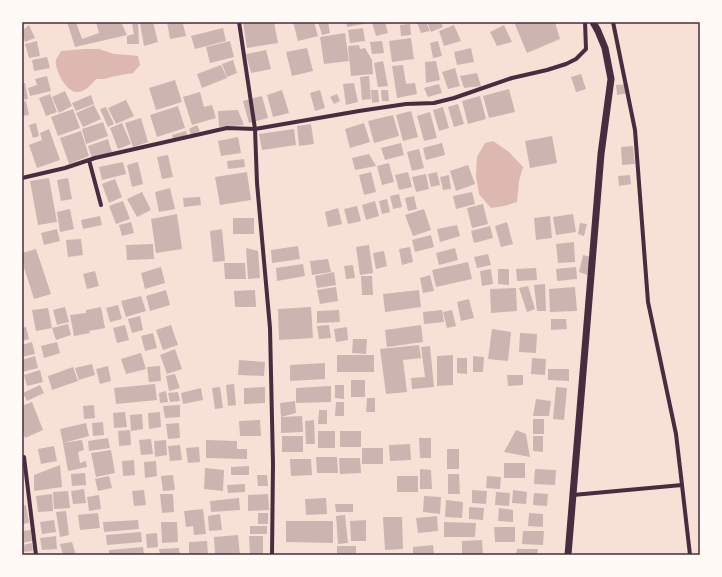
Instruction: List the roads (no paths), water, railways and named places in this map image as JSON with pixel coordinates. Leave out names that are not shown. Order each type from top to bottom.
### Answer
[{"type":"street","points":[[239,22],[255,129],[257,183],[270,328],[273,464],[272,555]]},
{"type":"street","points":[[22,178],[65,168],[123,151],[227,128],[255,129],[359,111],[406,104],[438,102],[454,98],[512,78],[566,64],[576,59],[586,49],[585,22]]},
{"type":"street","points":[[568,555],[601,154],[611,79],[605,48],[593,22]]},
{"type":"street","points":[[613,22],[635,130],[648,302],[676,434],[690,555]]},
{"type":"street","points":[[89,160],[101,205]]},
{"type":"street","points":[[22,457],[24,457],[36,555]]},
{"type":"street","points":[[573,495],[682,485]]}]
